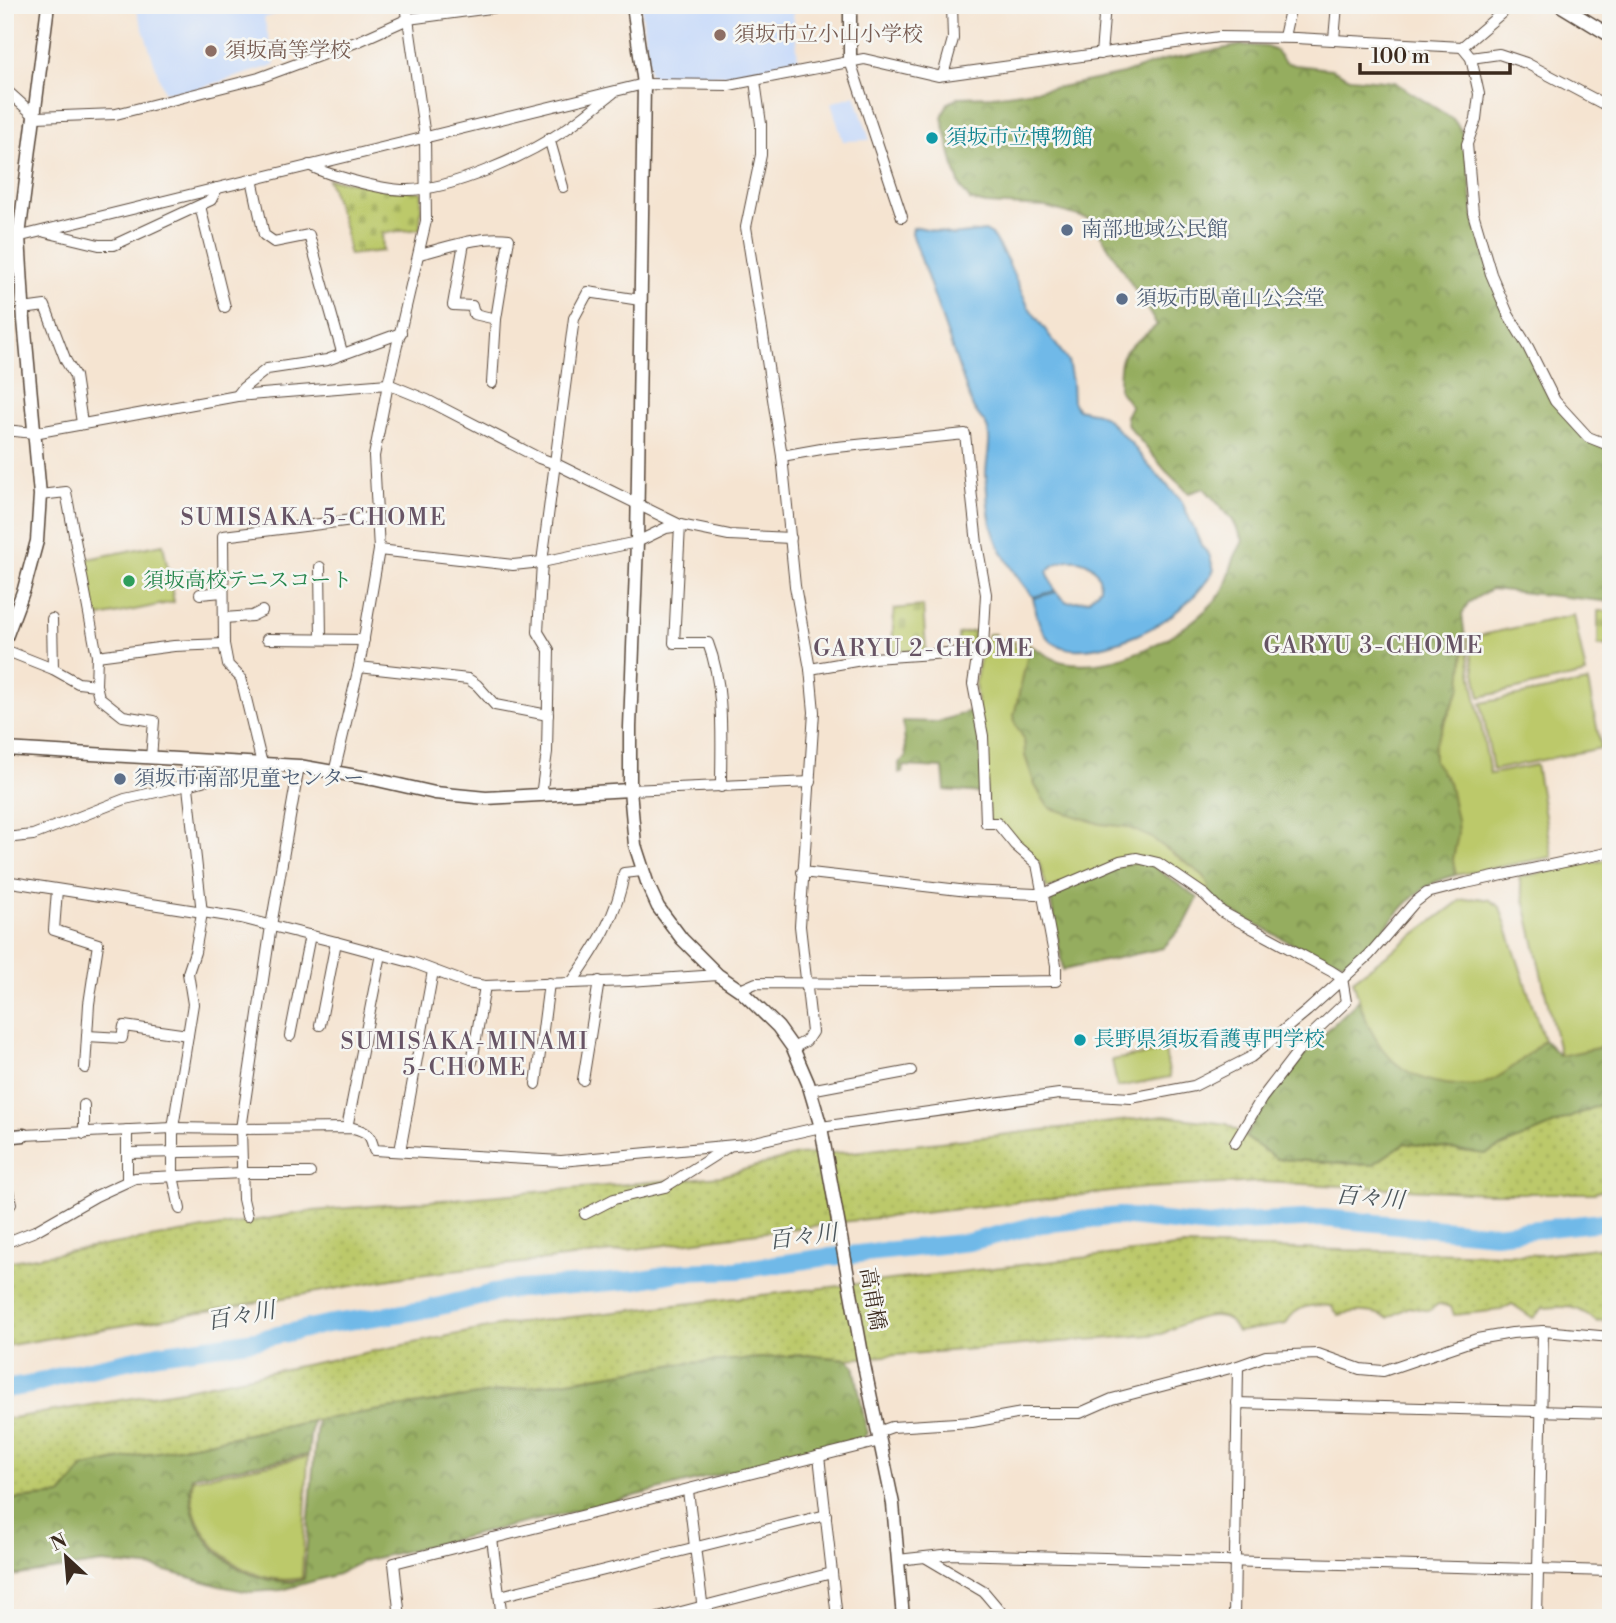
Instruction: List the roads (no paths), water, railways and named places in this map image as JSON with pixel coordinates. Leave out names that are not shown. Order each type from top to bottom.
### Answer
[{"type":"street","points":[[5,640],[24,589],[37,541],[40,495],[19,236],[48,5]]},
{"type":"street","points":[[334,773],[359,667],[379,550],[374,456],[388,383],[426,221],[425,137],[406,5]]},
{"type":"street","points":[[5,89],[36,117],[116,114],[259,78],[359,41],[408,19],[513,5]]},
{"type":"street","name":"高甫橋","points":[[633,5],[643,84],[637,541],[630,790],[635,845],[642,871],[658,907],[682,939],[718,975],[740,990],[778,1027],[793,1048],[810,1090],[821,1127],[892,1504],[903,1618]]},
{"type":"street","points":[[850,5],[850,61],[901,217]]},
{"type":"street","points":[[943,75],[953,39],[952,5]]},
{"type":"street","points":[[1101,54],[1105,5]]},
{"type":"street","points":[[1284,37],[1292,5]]},
{"type":"street","points":[[1334,39],[1337,5]]},
{"type":"street","points":[[5,240],[643,84],[729,85],[864,59],[943,75],[1219,37],[1334,39],[1462,47],[1511,5]]},
{"type":"street","points":[[1560,5],[1611,36]]},
{"type":"street","points":[[1462,47],[1471,58],[1479,94],[1476,119],[1467,144],[1473,212],[1491,274],[1508,314],[1555,401],[1588,437],[1611,446]]},
{"type":"street","points":[[1471,58],[1499,54],[1526,63],[1611,108]]},
{"type":"street","points":[[755,81],[761,124],[761,155],[746,227],[782,456],[795,586],[810,669],[814,712],[800,926],[812,1032],[806,1041],[793,1048]]},
{"type":"street","points":[[309,165],[329,176],[371,187],[407,190],[427,188],[474,174],[517,156],[564,130],[616,91]]},
{"type":"street","points":[[549,138],[563,187]]},
{"type":"street","points":[[252,179],[264,235],[274,242],[309,236],[342,352]]},
{"type":"street","points":[[41,231],[99,245],[114,244],[212,200],[217,188]]},
{"type":"street","points":[[200,206],[225,307]]},
{"type":"street","points":[[420,254],[494,237],[509,239],[496,318],[492,383]]},
{"type":"street","points":[[464,243],[453,305],[471,306],[474,314],[496,318]]},
{"type":"street","points":[[541,796],[547,752],[550,650],[538,632],[542,562],[574,317],[588,292],[640,300]]},
{"type":"street","points":[[23,309],[46,306],[66,361],[75,376],[82,424]]},
{"type":"street","points":[[237,396],[267,369],[318,362],[401,333]]},
{"type":"street","points":[[5,430],[34,433],[237,396],[388,383],[427,400],[539,458],[637,502],[680,526]]},
{"type":"street","points":[[740,990],[756,983],[1056,981],[1056,965],[1037,864],[1015,845],[997,823],[986,823],[983,736],[973,684],[978,651],[982,647],[986,594],[977,544],[965,433],[827,448],[782,456]]},
{"type":"street","points":[[40,495],[66,492],[97,656],[96,685],[99,697],[123,716],[154,721],[150,758]]},
{"type":"street","points":[[262,764],[241,678],[228,665],[224,644],[223,536],[377,517]]},
{"type":"street","points":[[379,550],[513,565],[542,562],[637,541],[666,528],[680,526],[729,535],[790,538]]},
{"type":"street","points":[[680,526],[674,643],[708,643],[716,665],[721,787]]},
{"type":"street","points":[[320,567],[321,639]]},
{"type":"street","points":[[200,594],[223,592]]},
{"type":"street","points":[[224,618],[252,616],[262,611]]},
{"type":"street","points":[[52,619],[53,669]]},
{"type":"street","points":[[267,639],[364,640]]},
{"type":"street","points":[[97,656],[174,646],[224,644]]},
{"type":"street","points":[[5,650],[78,682],[96,685]]},
{"type":"street","points":[[810,669],[873,658],[978,651]]},
{"type":"street","points":[[359,667],[468,679],[495,705],[548,715]]},
{"type":"street","points":[[5,749],[299,766],[435,793],[486,798],[811,782]]},
{"type":"street","points":[[180,1209],[173,1176],[173,1128],[193,1004],[188,973],[202,913],[185,760]]},
{"type":"street","points":[[5,838],[33,835],[125,799],[262,764]]},
{"type":"street","points":[[247,1216],[241,1129],[271,926],[299,766]]},
{"type":"street","points":[[5,1137],[173,1128],[347,1128],[366,1131],[372,1137],[374,1150],[561,1161],[731,1145],[821,1127],[1059,1094],[1131,1098],[1194,1086],[1251,1057],[1369,955],[1414,903],[1427,893],[1611,852]]},
{"type":"street","points":[[802,872],[968,891],[1043,894],[1120,861],[1150,860],[1205,895],[1222,912],[1342,978]]},
{"type":"street","points":[[572,982],[595,950],[611,919],[621,894],[624,873],[642,871]]},
{"type":"street","points":[[5,881],[241,918],[381,954],[467,983],[485,986],[718,975]]},
{"type":"street","points":[[57,890],[54,930],[98,944],[89,1004],[85,1068]]},
{"type":"street","points":[[290,1036],[310,935]]},
{"type":"street","points":[[320,1025],[336,942]]},
{"type":"street","points":[[347,1128],[381,954]]},
{"type":"street","points":[[400,1152],[433,971]]},
{"type":"street","points":[[1236,1143],[1262,1098],[1308,1038],[1346,1002],[1342,978]]},
{"type":"street","points":[[583,1080],[599,981]]},
{"type":"street","points":[[536,1084],[550,983]]},
{"type":"street","points":[[472,1062],[485,986]]},
{"type":"street","points":[[87,1035],[122,1038],[124,1026],[188,1035]]},
{"type":"street","points":[[810,1090],[911,1071]]},
{"type":"street","points":[[84,1105],[84,1134]]},
{"type":"street","points":[[127,1130],[127,1180]]},
{"type":"street","points":[[585,1213],[614,1199],[665,1187],[731,1145]]},
{"type":"street","points":[[127,1153],[241,1151]]},
{"type":"street","points":[[5,1243],[34,1231],[135,1178],[310,1173]]},
{"type":"street","points":[[5,1177],[11,1204]]},
{"type":"street","points":[[1537,1618],[1543,1331]]},
{"type":"street","points":[[400,1618],[394,1563],[818,1456],[879,1436],[892,1427],[962,1423],[1022,1413],[1080,1413],[1112,1399],[1238,1366],[1266,1356],[1318,1354],[1360,1369],[1383,1371],[1477,1339],[1512,1333],[1543,1331],[1611,1337]]},
{"type":"street","points":[[1234,1618],[1238,1366]]},
{"type":"street","points":[[1237,1403],[1611,1413]]},
{"type":"street","points":[[818,1456],[838,1618]]},
{"type":"street","points":[[688,1490],[703,1612]]},
{"type":"street","points":[[500,1596],[826,1515]]},
{"type":"street","points":[[492,1538],[502,1618]]},
{"type":"street","points":[[898,1560],[952,1554],[1611,1571]]},
{"type":"street","points":[[925,1557],[984,1592],[1006,1618]]},
{"type":"street","points":[[658,1618],[703,1612],[832,1573]]},
{"type":"water","points":[[913,228],[953,235],[985,231],[992,235],[1028,306],[1068,361],[1073,401],[1077,409],[1097,413],[1106,418],[1181,500],[1202,547],[1209,554],[1214,570],[1190,600],[1150,629],[1122,641],[1076,649],[1052,642],[1044,632],[1033,598],[1056,592],[1067,602],[1088,600],[1100,588],[1099,578],[1089,564],[1063,561],[1047,571],[1055,591],[1033,597],[1004,555],[995,537],[988,508],[988,430],[973,408],[912,233]]},
{"type":"waterway","name":"百々川","points":[[5,1389],[159,1354],[424,1310],[506,1290],[637,1280],[681,1272],[737,1270],[969,1242],[1041,1224],[1120,1216],[1209,1226],[1322,1218],[1495,1234],[1611,1221]]},
{"type":"place","name":"須坂市立小山小学校","points":[[720,35]]},
{"type":"place","name":"須坂高等学校","points":[[211,51]]},
{"type":"place","name":"須坂市立博物館","points":[[932,138]]},
{"type":"place","name":"南部地域公民館","points":[[1067,230]]},
{"type":"place","name":"須坂市臥竜山公会堂","points":[[1122,299]]},
{"type":"place","name":"須坂高校テニスコート","points":[[129,581]]},
{"type":"place","name":"須坂市南部児童センター","points":[[120,779]]},
{"type":"place","name":"長野県須坂看護専門学校","points":[[1080,1040]]},
{"type":"district","name":"SUMISAKA 5-CHOME","points":[[314,518]]},
{"type":"district","name":"GARYU 3-CHOME","points":[[1374,646]]},
{"type":"district","name":"GARYU 2-CHOME","points":[[924,649]]},
{"type":"district","name":"SUMISAKA-MINAMI 5-CHOME","points":[[465,1055]]}]
